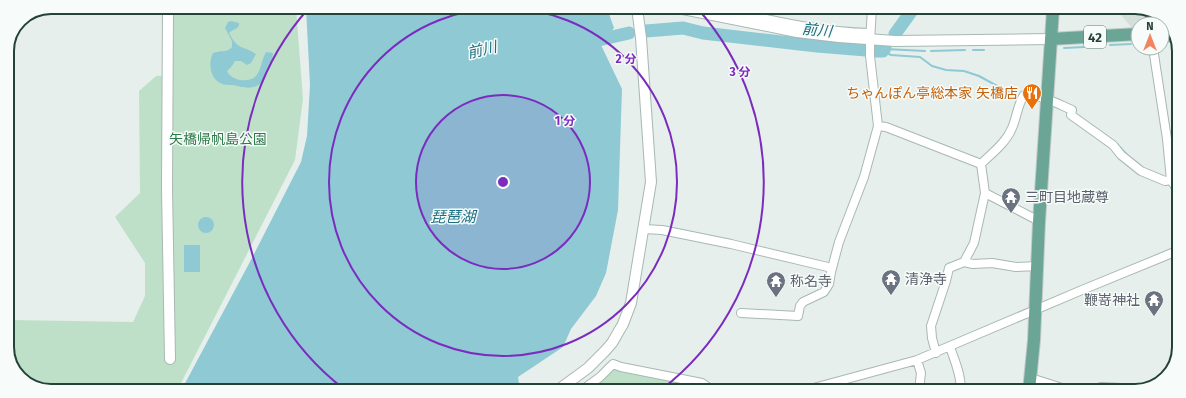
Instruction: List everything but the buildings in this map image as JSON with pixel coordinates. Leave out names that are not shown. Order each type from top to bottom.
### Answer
[{"type":"main road","points":[[1030,384],[1036,309],[1039,221],[1053,14]]},
{"type":"main road","name":"42","points":[[1051,39],[1130,34]]},
{"type":"street","points":[[168,14],[167,188],[170,359]]},
{"type":"street","points":[[566,384],[598,360],[612,343],[623,324],[631,303],[644,229],[651,176],[638,14]]},
{"type":"street","points":[[708,14],[797,32],[895,42],[1051,39]]},
{"type":"street","points":[[744,14],[794,25],[852,33],[872,40]]},
{"type":"street","points":[[741,314],[798,316],[800,306],[803,302],[824,292],[830,284],[832,268],[839,242],[864,177],[878,126],[870,56],[872,40],[872,14]]},
{"type":"street","points":[[981,164],[1006,140],[1013,127],[1020,102],[1024,96],[1029,95],[1047,100],[1072,110],[1071,115],[1112,145],[1121,155],[1141,171],[1165,181],[1171,180],[1167,139],[1154,56]]},
{"type":"street","points":[[878,126],[886,127],[981,164]]},
{"type":"street","points":[[964,262],[974,243],[985,194],[981,164]]},
{"type":"street","points":[[985,194],[1039,221]]},
{"type":"street","points":[[644,229],[662,230],[724,242],[832,268]]},
{"type":"street","points":[[828,384],[918,360],[1036,309],[1172,253]]},
{"type":"street","points":[[936,353],[931,332],[932,322],[946,282],[949,268],[964,262],[973,264],[992,263],[1016,267],[1038,266]]},
{"type":"street","points":[[950,347],[957,366],[960,384]]},
{"type":"street","points":[[918,360],[921,373],[920,384]]},
{"type":"street","points":[[590,384],[613,364],[621,367],[703,384]]},
{"type":"street","points":[[1031,378],[1050,384]]},
{"type":"shaded area","points":[[1120,14],[1135,14],[1147,16],[1130,16],[1130,26]]},
{"type":"green space","name":"矢橋帰帆島公園","points":[[173,14],[296,14],[303,99],[295,160],[181,384],[51,384],[39,382],[28,376],[22,370],[15,357],[14,320],[133,322],[145,296],[145,263],[115,217],[140,193],[139,91],[156,76],[173,75]]},
{"type":"green space","points":[[611,362],[681,378],[680,384],[586,384],[595,378]]},
{"type":"water","name":"琵琶湖","points":[[306,14],[609,14],[614,28],[601,45],[622,89],[618,210],[606,273],[596,296],[571,329],[563,347],[518,377],[519,384],[185,384],[301,162],[307,136],[310,85]]},
{"type":"water","points":[[231,21],[239,23],[237,28],[229,33],[235,43],[256,54],[251,63],[247,65],[241,61],[235,61],[227,71],[231,76],[240,80],[253,78],[259,72],[266,52],[273,53],[263,81],[255,87],[248,88],[223,84],[217,81],[212,74],[210,65],[213,53],[226,51],[232,47],[232,41],[225,28],[228,22]]},
{"type":"water","points":[[206,217],[212,219],[214,225],[212,231],[206,233],[200,231],[198,225],[200,219]]},
{"type":"water","points":[[184,245],[200,245],[200,272],[184,272]]},
{"type":"waterway","name":"前川","points":[[895,34],[909,14]]},
{"type":"waterway","name":"前川","points":[[646,31],[683,28],[703,33],[866,50]]},
{"type":"waterway","name":"前川","points":[[590,42],[629,33]]},
{"type":"waterway","points":[[1110,45],[1130,44]]},
{"type":"waterway","points":[[1088,47],[1104,46]]},
{"type":"waterway","points":[[1064,48],[1084,47]]},
{"type":"waterway","name":"前川","points":[[874,51],[883,51],[885,48]]},
{"type":"waterway","points":[[885,49],[925,51]]},
{"type":"waterway","points":[[931,51],[965,50]]},
{"type":"waterway","points":[[973,50],[984,50]]},
{"type":"waterway","points":[[883,51],[891,55],[920,57],[932,66],[946,70],[964,71],[979,76],[1019,98]]},
{"type":"waterway","points":[[1117,144],[1129,157]]},
{"type":"place","name":"ちゃんぽん亭総本家 矢橋店","points":[[1032,110]]},
{"type":"place","name":"三町目地蔵尊","points":[[1011,214]]},
{"type":"place","name":"清浄寺","points":[[891,296]]},
{"type":"place","name":"称名寺","points":[[776,298]]},
{"type":"place","name":"鞭嵜神社","points":[[1154,317]]}]
